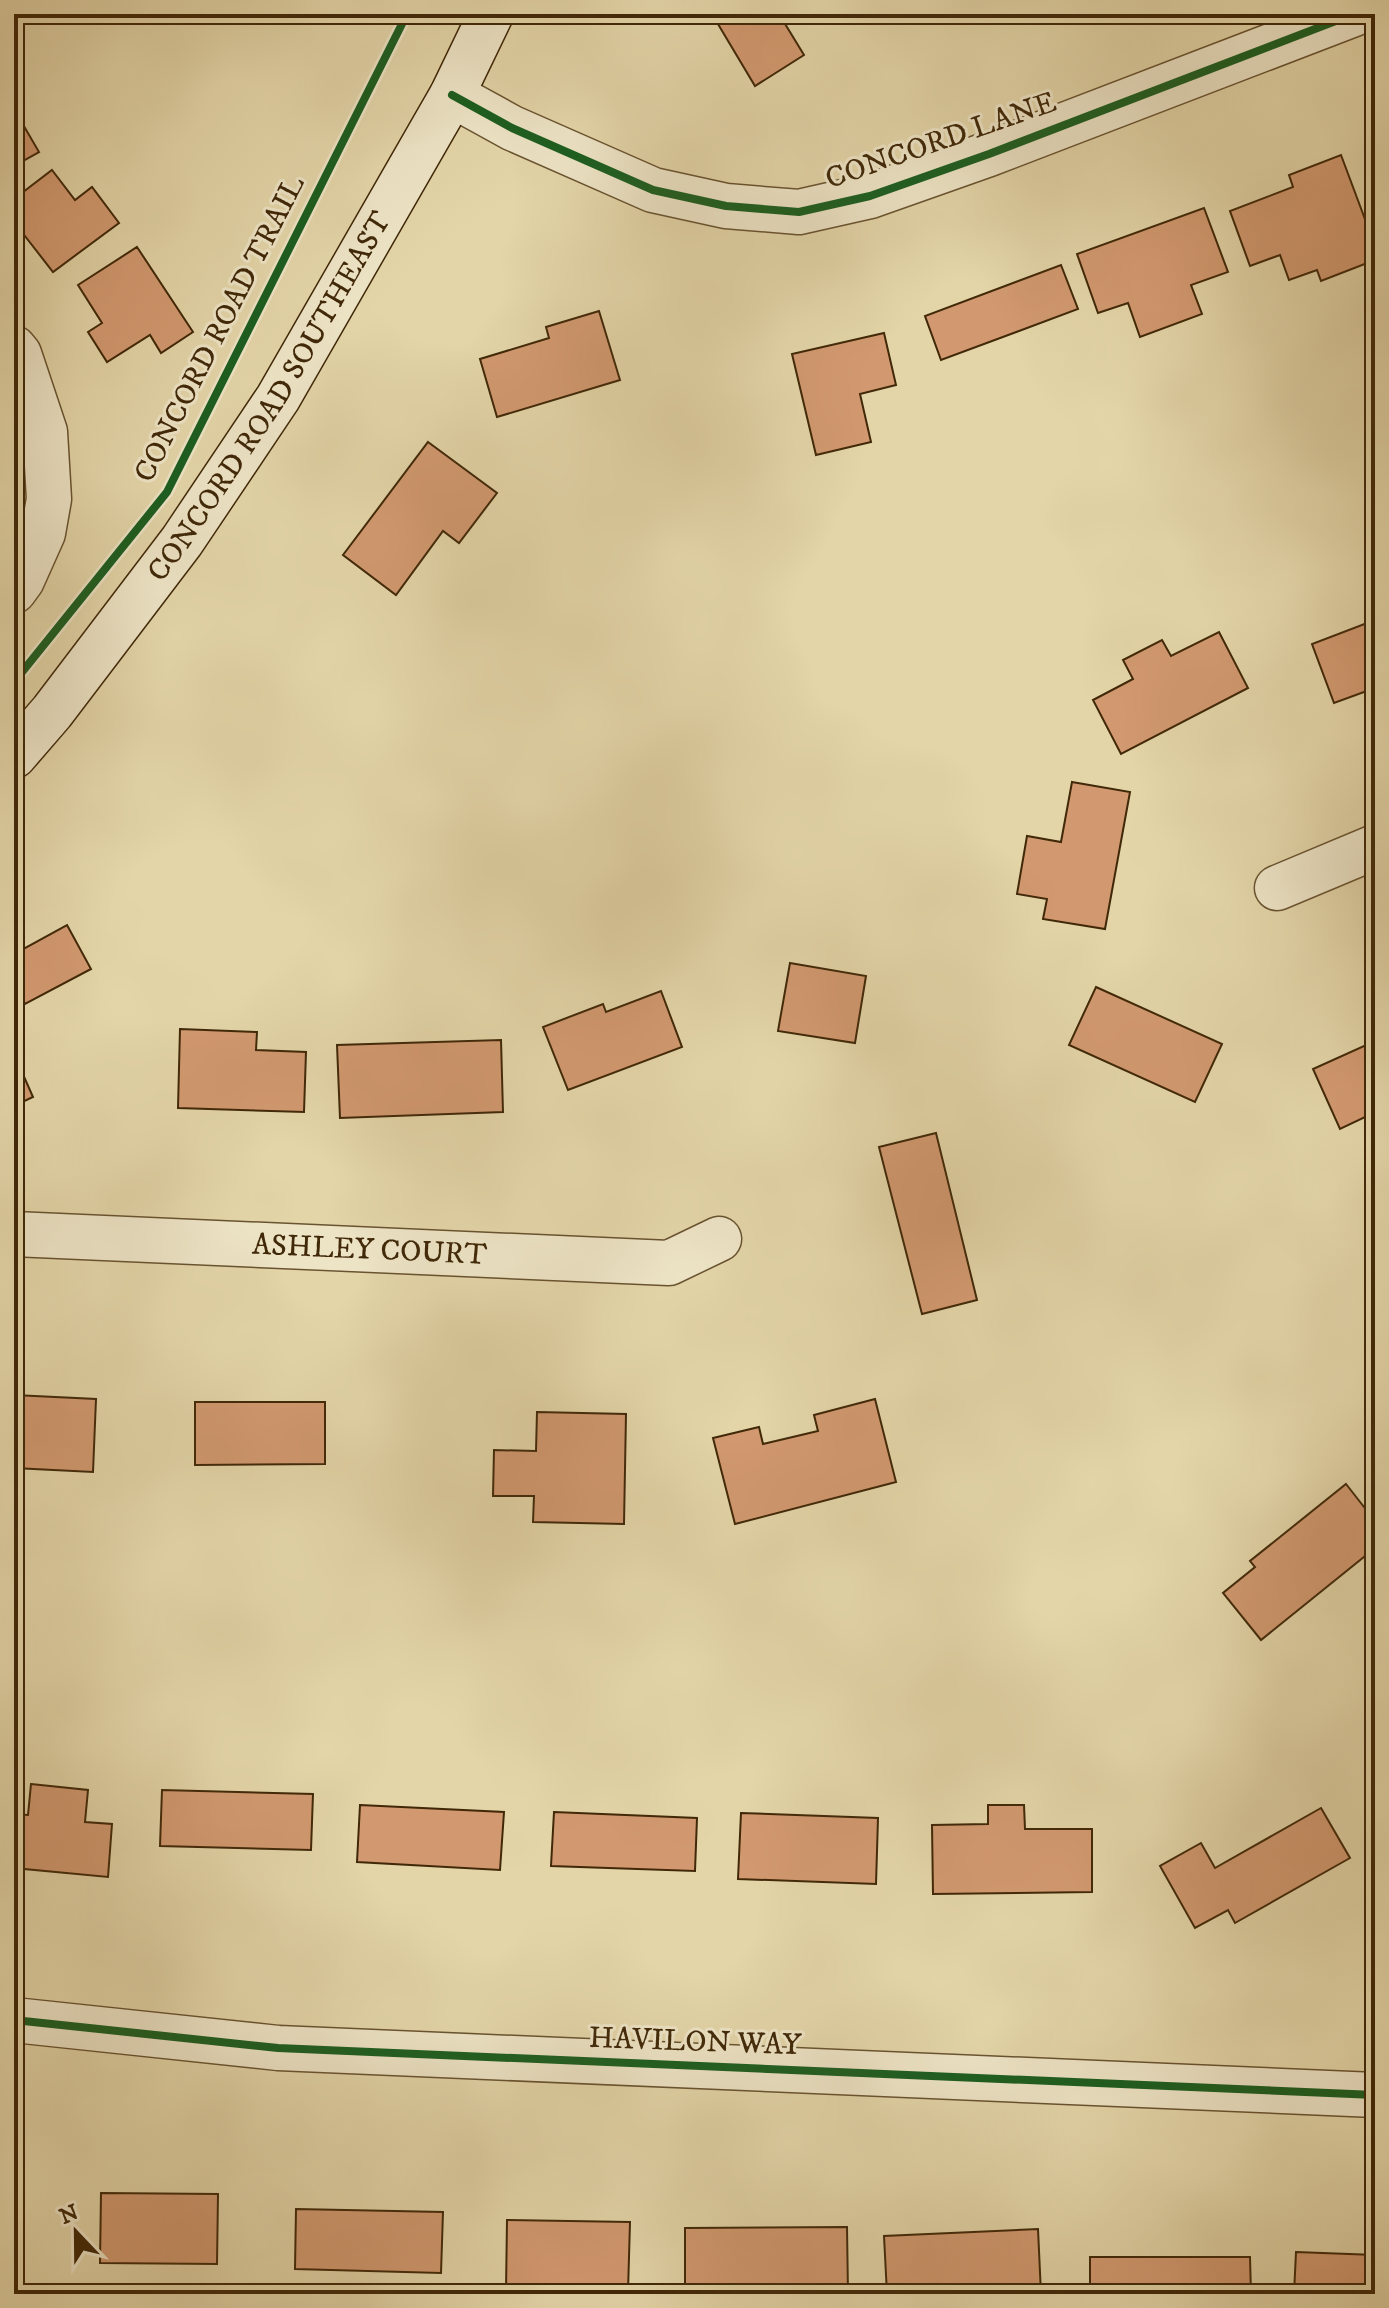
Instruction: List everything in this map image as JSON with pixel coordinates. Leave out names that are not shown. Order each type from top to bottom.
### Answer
[{"type":"street","name":"CONCORD ROAD SOUTHEAST","points":[[14,756],[52,712],[182,541],[269,411],[452,95],[491,14]]},
{"type":"street","name":"CONCORD LANE","points":[[452,95],[512,128],[653,190],[726,206],[799,212],[870,196],[989,154],[1354,14]]},
{"type":"street","points":[[14,348],[19,354],[45,432],[49,499],[43,533],[14,591]]},
{"type":"street","points":[[1277,888],[1375,847]]},
{"type":"street","name":"ASHLEY COURT","points":[[14,1234],[669,1263],[719,1239]]},
{"type":"street","name":"HAVILON WAY","points":[[14,2020],[278,2048],[1375,2095]]},
{"type":"building","points":[[712,14],[779,14],[804,55],[755,86]]},
{"type":"building","points":[[14,109],[39,152],[14,166]]},
{"type":"building","points":[[1341,155],[1375,246],[1375,260],[1321,281],[1317,270],[1289,280],[1280,255],[1250,266],[1230,211],[1293,187],[1289,175]]},
{"type":"building","points":[[52,170],[75,200],[92,187],[119,223],[53,272],[14,222],[14,199]]},
{"type":"building","points":[[1204,208],[1228,272],[1191,285],[1202,314],[1140,337],[1128,303],[1098,313],[1077,254]]},
{"type":"building","points":[[137,247],[193,332],[161,353],[150,335],[107,362],[88,332],[102,323],[78,285]]},
{"type":"building","points":[[1061,265],[1078,309],[941,360],[925,316]]},
{"type":"building","points":[[599,311],[620,380],[497,417],[480,359],[549,338],[546,327]]},
{"type":"building","points":[[884,333],[896,385],[860,394],[871,442],[816,455],[792,354]]},
{"type":"building","points":[[428,442],[497,493],[459,543],[443,531],[396,595],[343,555]]},
{"type":"building","points":[[1375,620],[1375,688],[1334,703],[1312,644]]},
{"type":"building","points":[[1219,632],[1248,688],[1121,754],[1093,700],[1133,679],[1123,660],[1162,640],[1171,656]]},
{"type":"building","points":[[1072,782],[1130,792],[1105,929],[1043,919],[1047,899],[1017,894],[1027,836],[1061,842]]},
{"type":"building","points":[[67,925],[91,969],[25,1004],[14,984],[14,954]]},
{"type":"building","points":[[790,963],[866,976],[855,1043],[778,1031]]},
{"type":"building","points":[[1096,987],[1222,1044],[1195,1102],[1069,1045]]},
{"type":"building","points":[[661,991],[682,1047],[568,1090],[543,1027],[603,1004],[606,1012]]},
{"type":"building","points":[[180,1029],[257,1032],[256,1050],[306,1052],[304,1112],[178,1108]]},
{"type":"building","points":[[501,1040],[503,1112],[340,1118],[337,1045]]},
{"type":"building","points":[[1375,1041],[1375,1134],[1367,1116],[1340,1129],[1313,1069]]},
{"type":"building","points":[[14,1054],[33,1097],[14,1106]]},
{"type":"building","points":[[936,1133],[977,1300],[922,1314],[879,1147]]},
{"type":"building","points":[[14,1395],[96,1399],[93,1472],[14,1468]]},
{"type":"building","points":[[875,1399],[896,1482],[735,1524],[713,1438],[759,1427],[763,1444],[818,1431],[814,1415]]},
{"type":"building","points":[[195,1402],[325,1402],[325,1464],[195,1465]]},
{"type":"building","points":[[537,1412],[626,1414],[624,1524],[533,1522],[534,1496],[493,1496],[494,1450],[536,1451]]},
{"type":"building","points":[[1346,1484],[1375,1521],[1375,1548],[1261,1640],[1223,1593],[1255,1567],[1250,1561]]},
{"type":"building","points":[[31,1784],[88,1790],[85,1822],[112,1824],[108,1877],[14,1868],[14,1814],[28,1815]]},
{"type":"building","points":[[162,1790],[313,1794],[311,1850],[160,1846]]},
{"type":"building","points":[[360,1805],[504,1812],[500,1870],[357,1862]]},
{"type":"building","points":[[988,1805],[1024,1805],[1025,1829],[1092,1829],[1092,1892],[933,1894],[932,1825],[988,1824]]},
{"type":"building","points":[[1321,1808],[1350,1858],[1235,1923],[1228,1910],[1195,1928],[1160,1866],[1201,1843],[1215,1868]]},
{"type":"building","points":[[554,1812],[697,1818],[695,1871],[551,1866]]},
{"type":"building","points":[[741,1813],[878,1818],[876,1884],[738,1879]]},
{"type":"building","points":[[101,2193],[218,2194],[217,2264],[100,2263]]},
{"type":"building","points":[[296,2209],[443,2212],[441,2273],[295,2269]]},
{"type":"building","points":[[507,2220],[630,2222],[628,2292],[506,2290]]},
{"type":"building","points":[[847,2227],[848,2294],[685,2294],[685,2228]]},
{"type":"building","points":[[1038,2229],[1041,2294],[887,2294],[884,2236]]},
{"type":"building","points":[[1296,2252],[1375,2255],[1375,2294],[1294,2294]]},
{"type":"building","points":[[1090,2257],[1250,2257],[1251,2294],[1090,2294]]},
{"type":"cycle path","name":"CONCORD ROAD TRAIL","points":[[14,682],[167,492],[407,14]]},
{"type":"cycle path","points":[[452,95],[512,128],[653,190],[726,206],[799,212],[870,196],[989,154],[1354,14]]},
{"type":"cycle path","points":[[14,2020],[278,2048],[1375,2095]]}]
